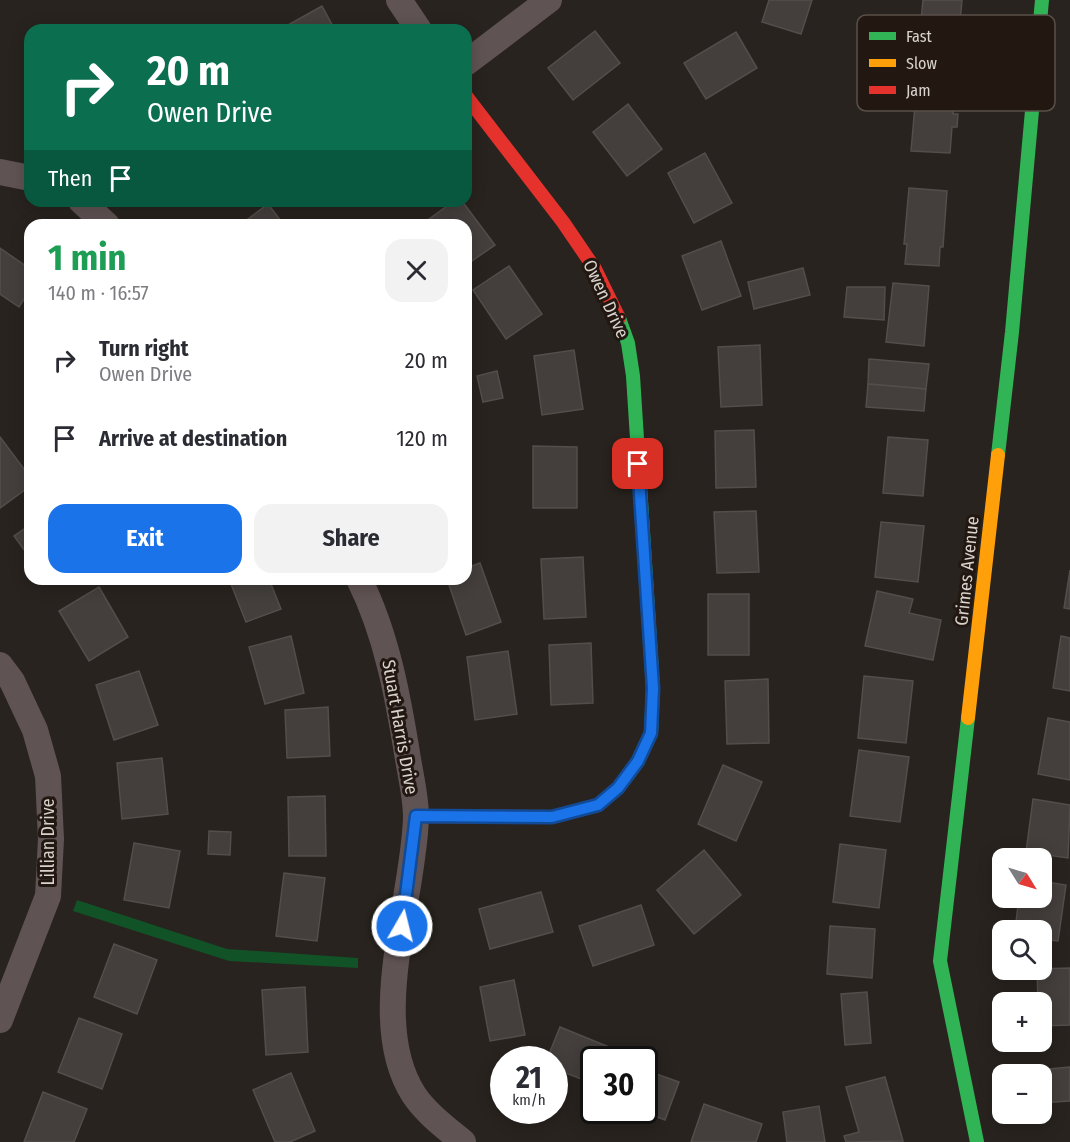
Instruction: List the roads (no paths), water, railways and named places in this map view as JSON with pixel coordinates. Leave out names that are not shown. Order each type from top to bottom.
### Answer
[{"type":"street","points":[[399,0],[415,24]]},
{"type":"street","points":[[472,58],[549,0]]},
{"type":"street","name":"Grimes Avenue","points":[[1041,15],[1042,0]]},
{"type":"street","name":"Owen Drive","points":[[416,816],[552,817],[598,805],[618,788],[638,761],[651,733],[653,688],[633,376],[628,343],[596,269],[563,222],[472,104]]},
{"type":"street","name":"Grimes Avenue","points":[[977,1142],[940,961],[1012,332],[1032,111]]},
{"type":"street","points":[[0,172],[24,177]]},
{"type":"street","points":[[88,207],[100,219]]},
{"type":"street","name":"Stuart Harris Drive","points":[[361,585],[383,638],[400,712],[416,816],[391,1008],[394,1041],[403,1073],[414,1096],[463,1142]]},
{"type":"street","name":"Lillian Drive","points":[[0,665],[12,681],[35,730],[48,776],[51,839],[48,896],[0,1020]]}]
